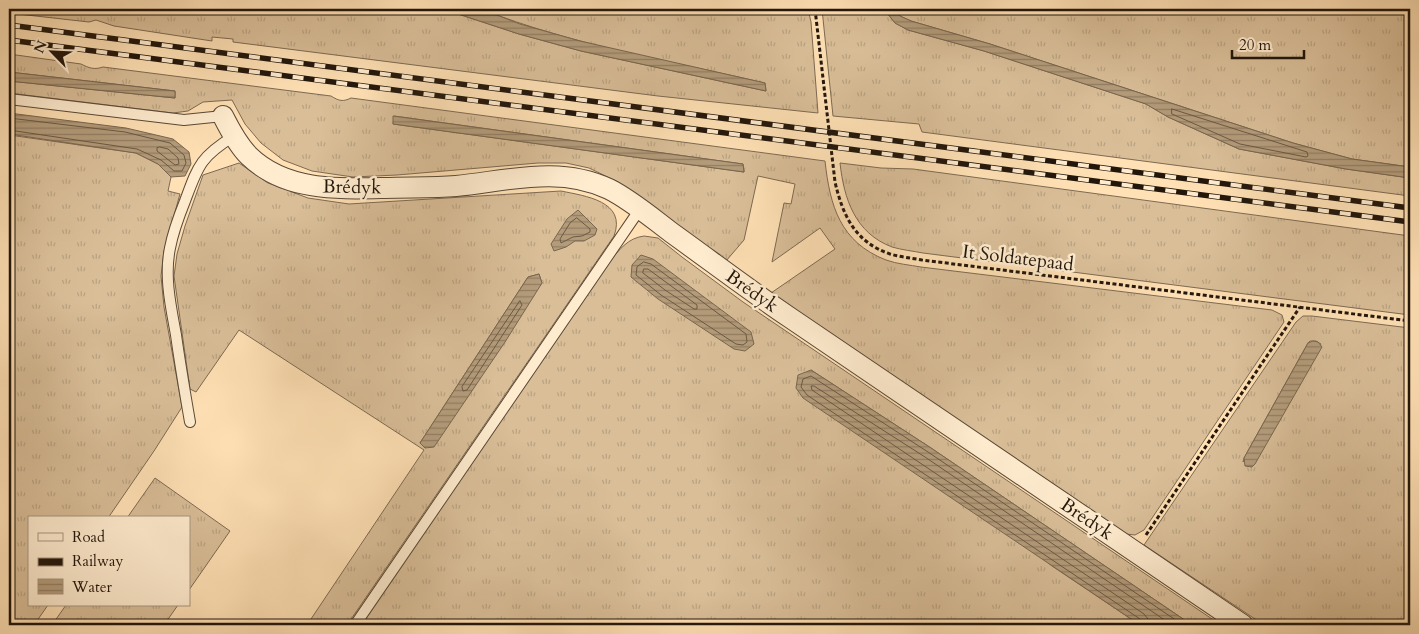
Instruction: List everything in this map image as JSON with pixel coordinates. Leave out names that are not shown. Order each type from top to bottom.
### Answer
[{"type":"street","name":"Brédyk","points":[[223,116],[234,136],[249,156],[270,172],[291,181],[311,186],[345,188],[453,186],[519,177],[552,175],[581,179],[609,189],[640,209],[749,290],[1243,625]]},
{"type":"lane","points":[[9,99],[184,120],[223,116]]},
{"type":"lane","points":[[190,422],[171,307],[168,272],[170,249],[175,228],[195,173],[204,159],[217,147],[234,136]]},
{"type":"lane","points":[[355,625],[640,209]]},
{"type":"path","name":"It Soldatepaad","points":[[815,9],[835,182],[840,203],[848,222],[859,235],[872,245],[890,254],[922,260],[1410,322]]},
{"type":"path","points":[[1134,552],[1300,307]]},
{"type":"green space","points":[[9,9],[443,9],[519,34],[581,51],[766,91],[765,83],[550,33],[481,9],[808,9],[811,22],[818,113],[658,96],[233,42],[233,39],[212,37],[212,41],[114,26],[96,20],[89,22],[9,13]]},
{"type":"green space","points":[[822,9],[884,9],[895,23],[908,30],[984,51],[1146,104],[1168,117],[1239,149],[1346,169],[1410,178],[1410,196],[922,132],[919,124],[833,116]]},
{"type":"green space","points":[[894,9],[1410,9],[1410,167],[1352,159],[1293,143],[990,44],[911,21],[900,16]]},
{"type":"green space","points":[[9,54],[81,64],[92,68],[103,67],[331,96],[341,100],[351,98],[825,161],[830,193],[840,221],[858,243],[886,260],[921,267],[1272,310],[1282,315],[1284,322],[1144,530],[1135,535],[1126,534],[771,293],[835,249],[820,228],[772,262],[784,203],[791,204],[795,184],[758,176],[744,240],[726,261],[618,182],[589,168],[566,163],[538,163],[353,177],[312,171],[283,160],[261,143],[245,124],[232,100],[203,102],[188,111],[173,113],[9,93],[9,81],[175,98],[175,91],[9,72]],"holes":[[[394,116],[743,164],[744,172],[393,124]]]},
{"type":"green space","points":[[9,135],[136,153],[158,164],[171,177],[168,191],[180,194],[164,251],[161,276],[164,307],[182,407],[109,516],[28,516],[28,606],[47,606],[34,625],[9,625]]},
{"type":"green space","points":[[239,163],[268,183],[308,198],[349,204],[561,191],[601,202],[615,215],[614,236],[347,625],[307,625],[424,450],[239,330],[196,392],[190,389],[174,276],[177,254],[185,226],[203,175]],"holes":[[[539,274],[542,283],[420,443],[528,277]]]},
{"type":"green space","points":[[840,163],[881,168],[913,169],[1410,236],[1410,315],[923,253],[892,247],[879,241],[860,224],[848,202]]},
{"type":"green space","points":[[644,236],[658,238],[743,302],[1221,625],[1192,625],[931,448],[811,370],[1052,566],[1140,625],[361,625],[610,261],[621,248],[633,239]]},
{"type":"green space","points":[[1303,316],[1312,316],[1410,328],[1410,625],[1264,625],[1144,545],[1296,322]],"holes":[[[1316,341],[1321,344],[1243,462],[1308,343]]]},
{"type":"green space","points":[[155,478],[230,531],[190,589],[190,516],[128,516]]},
{"type":"green space","points":[[65,606],[177,606],[164,625],[52,625]]},
{"type":"water","points":[[443,9],[481,9],[520,24],[580,41],[765,83],[766,91],[581,51],[519,34]]},
{"type":"water","points":[[884,9],[894,9],[900,16],[911,21],[990,44],[1293,143],[1352,159],[1410,167],[1410,178],[1346,169],[1239,149],[1168,117],[1146,104],[984,51],[908,30],[895,23]]},
{"type":"water","points":[[9,72],[175,91],[175,98],[9,81]]},
{"type":"water","points":[[9,113],[126,128],[173,139],[189,152],[191,164],[185,176],[171,177],[158,164],[136,153],[9,134]]},
{"type":"water","points":[[393,116],[743,164],[744,172],[393,124]]},
{"type":"water","points":[[578,210],[597,229],[595,235],[584,241],[575,241],[566,247],[554,251],[551,244],[567,219]]},
{"type":"water","points":[[641,255],[653,259],[751,332],[754,344],[745,351],[734,349],[658,299],[631,277],[632,265]]},
{"type":"water","points":[[539,274],[542,283],[505,342],[434,447],[425,448],[420,443],[528,277]]},
{"type":"water","points":[[1318,342],[1322,347],[1255,464],[1252,467],[1245,466],[1244,458],[1308,343]]},
{"type":"water","points":[[811,370],[931,448],[1192,625],[1140,625],[803,398],[796,388],[798,375]]},
{"type":"railway","points":[[9,25],[1410,208]]},
{"type":"railway","points":[[9,40],[1410,222]]}]
